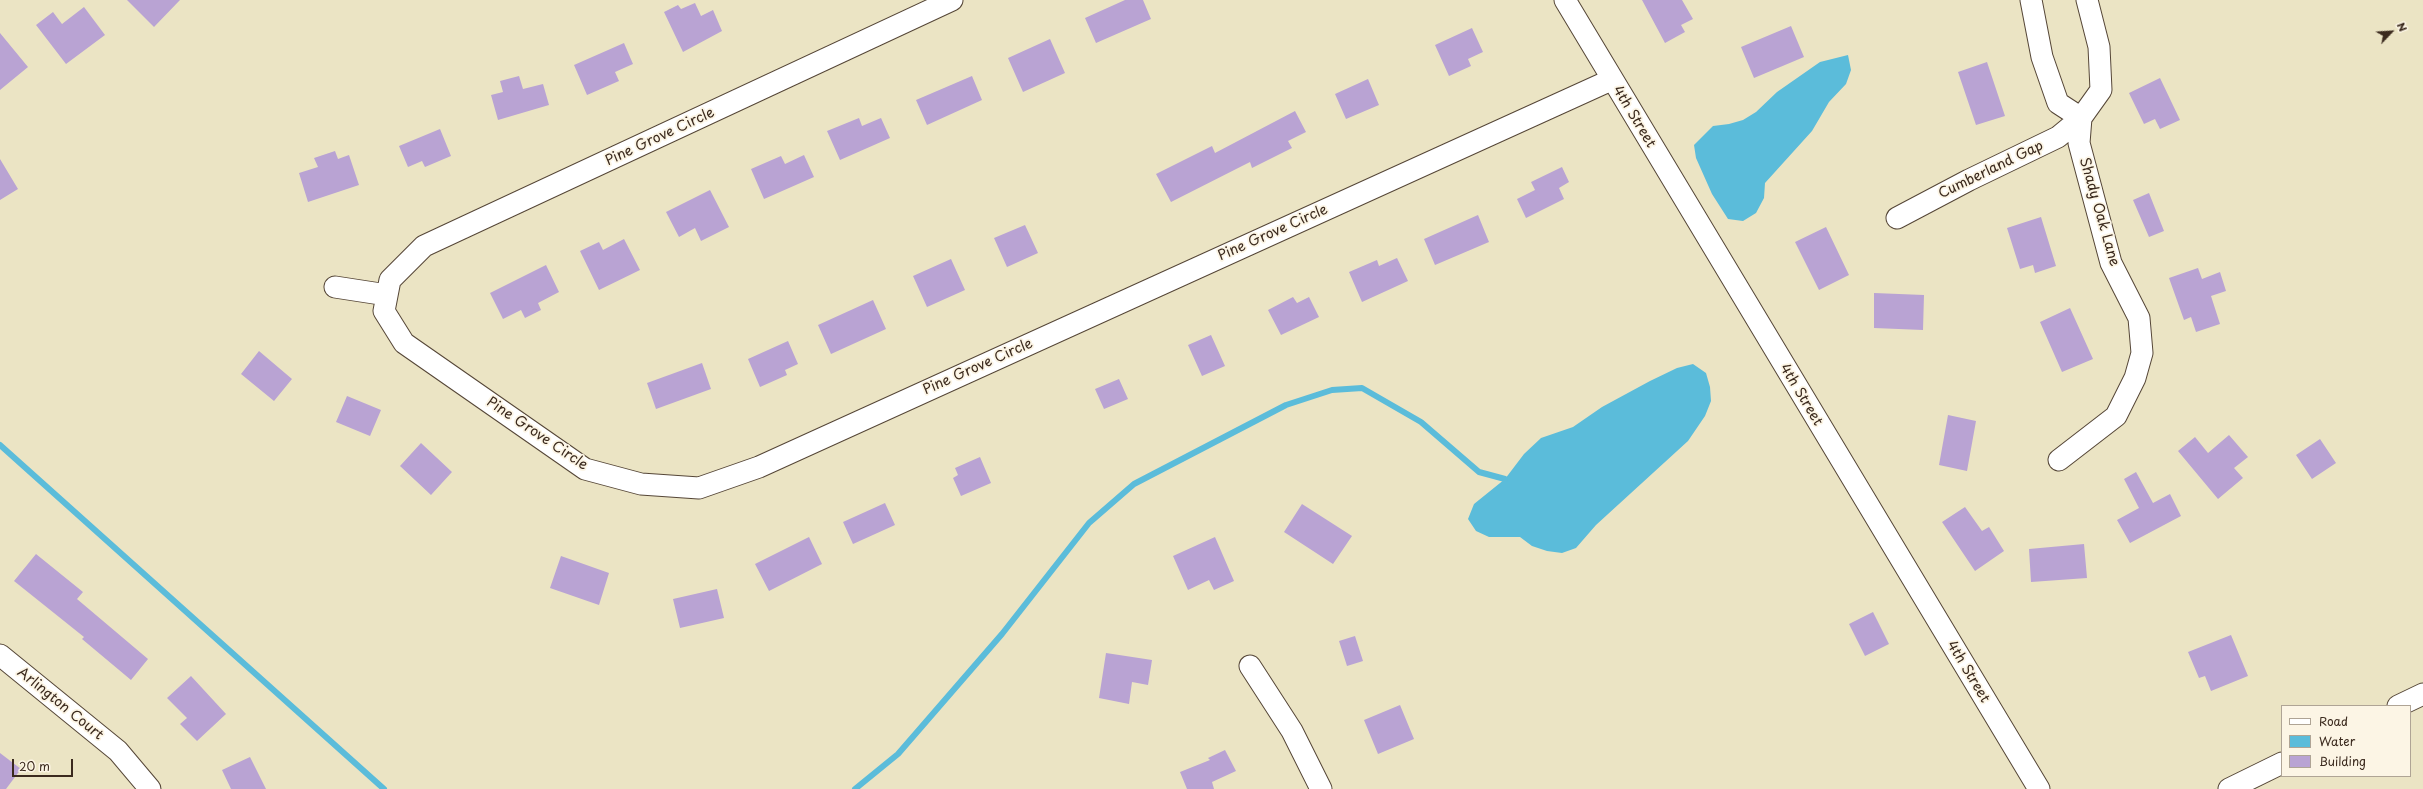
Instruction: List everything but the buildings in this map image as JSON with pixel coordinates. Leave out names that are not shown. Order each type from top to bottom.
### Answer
[{"type":"street","name":"Pine Grove Circle","points":[[952,0],[424,246],[390,280],[384,311],[404,342],[585,469],[642,484],[699,488],[759,467],[1611,80]]},
{"type":"street","name":"4th Street","points":[[1564,0],[2039,789]]},
{"type":"street","points":[[2031,0],[2042,57],[2058,103],[2081,118]]},
{"type":"street","name":"Shady Oak Lane","points":[[2059,460],[2116,416],[2135,378],[2142,353],[2138,318],[2111,263],[2078,143],[2081,118],[2101,90],[2099,48],[2087,0]]},
{"type":"street","name":"Cumberland Gap","points":[[1898,218],[1969,180],[2058,137],[2081,118]]},
{"type":"street","points":[[335,286],[387,295]]},
{"type":"street","name":"Arlington Court","points":[[0,655],[118,751],[150,789]]},
{"type":"street","points":[[1250,666],[1292,731],[1321,789]]},
{"type":"street","points":[[2400,705],[2423,694]]},
{"type":"street","points":[[2229,789],[2281,763]]},
{"type":"water","points":[[1848,55],[1851,70],[1846,84],[1829,102],[1812,131],[1765,183],[1764,198],[1756,213],[1743,221],[1728,219],[1712,194],[1696,158],[1694,145],[1713,126],[1743,120],[1756,112],[1777,92],[1820,62]]},
{"type":"water","points":[[1693,364],[1706,373],[1710,387],[1711,401],[1705,416],[1688,441],[1596,525],[1576,548],[1562,553],[1547,551],[1532,546],[1520,537],[1489,537],[1476,531],[1468,519],[1474,504],[1505,479],[1524,454],[1541,438],[1573,427],[1602,407],[1650,381],[1677,368]]},
{"type":"waterway","points":[[855,789],[898,754],[1002,634],[1089,523],[1134,484],[1286,405],[1332,390],[1362,388],[1421,422],[1479,472],[1505,479]]},
{"type":"waterway","points":[[0,445],[384,789]]}]
